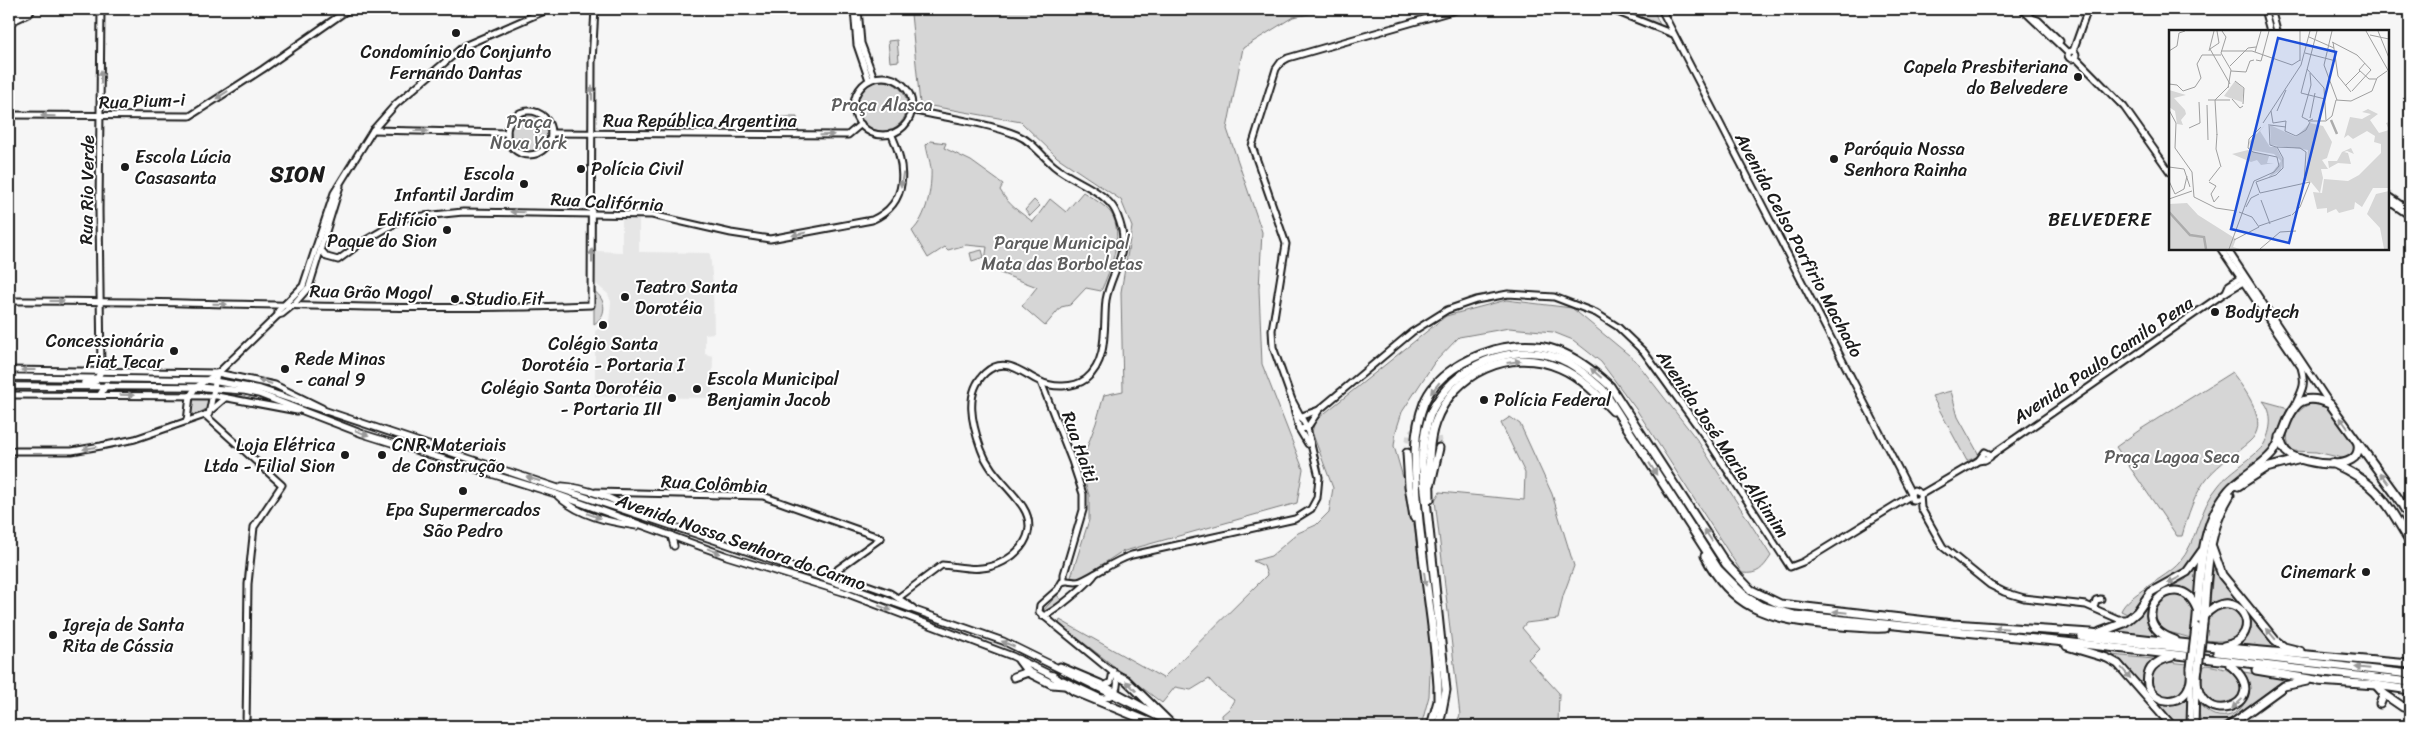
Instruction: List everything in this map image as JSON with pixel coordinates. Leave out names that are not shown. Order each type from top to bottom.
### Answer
[{"type":"highway","points":[[1431,726],[1438,701],[1438,686],[1421,546],[1415,446],[1424,402],[1445,375],[1466,360],[1506,347],[1539,346],[1568,354],[1584,363],[1610,386],[1726,564],[1751,590],[1764,598],[1795,607],[2050,632],[2410,674]]},
{"type":"highway","points":[[1439,726],[1446,690],[1430,522],[1422,462],[1426,425],[1435,404],[1447,387],[1472,366],[1506,354],[1519,353],[1536,353],[1565,361],[1590,378],[1603,390],[1690,527],[1721,583],[1739,599],[1760,612],[1791,620],[1858,628],[1904,627],[2104,647],[2410,682]]},
{"type":"highway","points":[[1430,522],[1429,454],[1431,436],[1448,395],[1475,373],[1492,366],[1523,361],[1537,362],[1562,369],[1585,384],[1627,428]]},
{"type":"highway","points":[[2171,657],[2152,666],[2148,676],[2150,691],[2161,699],[2172,701],[2182,697],[2193,683],[2208,543],[2207,531],[2216,508],[2228,491],[2245,474],[2274,451],[2295,405],[2307,399],[2318,398],[2330,404],[2410,517]]},
{"type":"highway","points":[[2280,436],[2284,450],[2301,459],[2346,464],[2354,460],[2358,454],[2358,441]]},
{"type":"highway","points":[[1430,488],[1439,448]]},
{"type":"highway","points":[[1407,453],[1409,486],[1421,546]]},
{"type":"highway","points":[[2091,633],[2118,627],[2130,619],[2151,592],[2187,572],[2208,543],[2229,496],[2238,486],[2266,468],[2301,459]]},
{"type":"highway","points":[[2332,463],[2355,473],[2380,493],[2407,531],[2410,542]]},
{"type":"highway","points":[[2208,543],[2222,575],[2275,640],[2284,647],[2313,656]]},
{"type":"highway","points":[[2185,643],[2161,633],[2152,621],[2151,606],[2164,594],[2177,591],[2192,599],[2200,619]]},
{"type":"highway","points":[[2200,619],[2215,605],[2225,603],[2238,607],[2244,614],[2246,628],[2243,636],[2236,643],[2216,648]]},
{"type":"highway","points":[[2050,632],[2091,633],[2216,648],[2410,664]]},
{"type":"highway","points":[[1997,637],[2016,641],[2171,657],[2322,681]]},
{"type":"highway","points":[[2067,646],[2107,658],[2118,664],[2172,726]]},
{"type":"highway","points":[[1019,660],[1028,672],[1047,682],[1064,685],[1159,726]]},
{"type":"highway","points":[[2193,683],[2200,699],[2207,707],[2216,712],[2232,710],[2243,700],[2245,686],[2242,676],[2230,665]]},
{"type":"highway","points":[[1014,677],[1028,672]]},
{"type":"highway","points":[[1115,673],[1126,680],[1174,725]]},
{"type":"highway","points":[[1053,676],[1064,685]]},
{"type":"highway","points":[[2229,726],[2284,686],[2301,681],[2376,685],[2410,690]]},
{"type":"highway","points":[[2376,685],[2384,694],[2403,707]]},
{"type":"highway","points":[[2380,704],[2384,694]]},
{"type":"main road","points":[[70,386],[93,382],[99,378],[101,371]]},
{"type":"main road","name":"Avenida Nossa Senhora do Carmo","points":[[9,377],[207,380],[216,385],[258,394],[406,448],[556,494],[735,559],[842,592],[1019,660],[1053,676]]},
{"type":"main road","points":[[100,395],[104,386],[135,379]]},
{"type":"main road","name":"Avenida Nossa Senhora do Carmo","points":[[9,386],[196,387],[216,385],[260,389],[554,486],[621,506],[636,514],[1003,641],[1075,674]]},
{"type":"main road","points":[[554,486],[573,486],[621,506],[619,517],[611,522]]},
{"type":"main road","points":[[578,510],[576,502],[579,494],[588,492]]},
{"type":"main road","points":[[556,494],[568,506],[611,522],[652,528]]},
{"type":"main road","points":[[671,535],[674,546]]},
{"type":"main road","points":[[1075,674],[1174,725]]},
{"type":"street","points":[[9,19],[31,9]]},
{"type":"street","points":[[9,23],[30,13],[31,9]]},
{"type":"street","name":"Rua Rio Verde","points":[[101,9],[99,209],[101,371]]},
{"type":"street","name":"Rua Pium-i","points":[[9,115],[190,116],[263,69],[349,9]]},
{"type":"street","points":[[187,421],[190,396],[196,387],[227,364],[303,286],[334,193],[373,130],[396,104],[464,46],[549,9]]},
{"type":"street","points":[[592,213],[595,9]]},
{"type":"street","points":[[856,9],[857,45],[871,79]]},
{"type":"street","points":[[1101,698],[1106,699],[1114,693],[1118,682],[1115,673],[1039,612],[1039,607],[1064,581],[1082,580],[1111,563],[1132,555],[1286,522],[1302,516],[1311,508],[1319,487],[1307,428],[1292,400],[1275,356],[1272,340],[1286,244],[1254,152],[1253,140],[1276,69],[1281,62],[1288,58],[1459,9]]},
{"type":"street","points":[[1610,9],[1674,34]]},
{"type":"street","name":"Avenida Celso Porfirio Machado","points":[[1661,9],[1900,469],[1943,547],[1990,585],[2004,592],[2024,598],[2094,607],[2118,619],[2130,619]]},
{"type":"street","points":[[2022,9],[2035,23],[2071,51],[2124,107],[2169,171]]},
{"type":"street","points":[[2071,51],[2088,9]]},
{"type":"street","points":[[2264,9],[2270,30]]},
{"type":"street","points":[[2271,9],[2277,30]]},
{"type":"street","points":[[887,77],[900,83],[909,95],[911,110],[904,124],[891,133],[875,133],[861,124],[856,117],[855,100],[857,92],[871,79],[887,77]]},
{"type":"street","points":[[529,110],[544,117],[551,133],[545,149],[529,155],[516,150],[508,140],[507,133],[513,118],[517,114],[529,110]]},
{"type":"street","points":[[898,598],[942,565],[982,568],[998,565],[1012,557],[1026,542],[1029,525],[1023,507],[998,480],[981,450],[971,409],[971,394],[986,372],[996,367],[1020,368],[1040,382],[1066,386],[1084,380],[1094,372],[1099,361],[1106,320],[1106,300],[1121,256],[1122,232],[1118,215],[1104,198],[1054,167],[1019,136],[911,110]]},
{"type":"street","name":"Rua República Argentina","points":[[551,133],[848,135],[861,124]]},
{"type":"street","points":[[373,130],[507,133]]},
{"type":"street","name":"Rua Califórnia","points":[[327,257],[338,260],[361,243],[404,218],[463,212],[652,215],[732,233],[770,239],[872,220],[884,214],[900,190],[903,176],[902,165],[891,133]]},
{"type":"street","points":[[270,305],[278,313],[282,314],[309,287],[322,250],[340,186]]},
{"type":"street","points":[[2389,197],[2410,210]]},
{"type":"street","points":[[2389,202],[2410,216]]},
{"type":"street","name":"Rua Grão Mogol","points":[[9,301],[101,300],[270,305],[528,308],[591,305],[592,213]]},
{"type":"street","points":[[312,263],[327,257],[322,250]]},
{"type":"street","points":[[2222,250],[2330,404]]},
{"type":"street","points":[[2228,250],[2243,279],[2301,367],[2305,380],[2303,390],[2295,405]]},
{"type":"street","name":"Avenida Paulo Camilo Pena","points":[[1915,496],[1981,459],[1988,460],[1989,454],[2226,292],[2230,285],[2243,279]]},
{"type":"street","name":"Avenida José Maria Alkimim","points":[[1307,428],[1319,410],[1412,332],[1450,309],[1464,303],[1508,294],[1554,298],[1584,307],[1618,328],[1644,352],[1707,439],[1790,566],[1802,562],[1915,496]]},
{"type":"street","points":[[227,364],[224,370],[227,375]]},
{"type":"street","name":"Avenida Nossa Senhora do Carmo","points":[[9,370],[217,373],[275,385],[326,410]]},
{"type":"street","points":[[208,413],[216,385],[217,373]]},
{"type":"street","name":"Rua Haiti","points":[[1040,382],[1072,461],[1083,494],[1083,510],[1064,574],[1064,581]]},
{"type":"street","name":"Avenida Nossa Senhora do Carmo","points":[[9,395],[212,396],[303,412]]},
{"type":"street","points":[[9,451],[72,451],[136,439],[208,413],[216,403],[226,397]]},
{"type":"street","points":[[1292,400],[1296,422],[1311,449]]},
{"type":"street","name":"Avenida José Maria Alkimim","points":[[1301,415],[1319,410]]},
{"type":"street","points":[[208,413],[216,423],[282,486],[254,526],[248,584],[246,726]]},
{"type":"street","points":[[189,414],[194,418]]},
{"type":"street","points":[[1296,422],[1301,415]]},
{"type":"street","points":[[1299,428],[1307,428]]},
{"type":"street","name":"Rua Colômbia","points":[[588,492],[763,496],[881,538],[838,569],[836,574]]},
{"type":"street","points":[[621,506],[622,496],[628,494]]},
{"type":"street","points":[[1042,616],[1050,613],[1066,599],[1072,598],[1096,573]]},
{"type":"street","name":"Avenida Nossa Senhora do Carmo","points":[[831,580],[836,574],[890,593],[914,609]]},
{"type":"street","points":[[1073,582],[1076,587],[1076,593]]},
{"type":"street","points":[[1058,589],[1061,597],[1066,599]]},
{"type":"street","points":[[904,595],[904,602]]},
{"type":"street","points":[[2094,607],[2096,600],[2101,599]]},
{"type":"street","points":[[1050,613],[1054,624]]},
{"type":"street","points":[[2118,619],[2118,627]]},
{"type":"street","points":[[1104,686],[1111,682],[1115,673]]},
{"type":"street","points":[[1072,685],[1075,674]]},
{"type":"street","name":"Avenida Nossa Senhora do Carmo","points":[[1075,674],[1104,686],[1114,693]]},
{"type":"street","name":"Avenida Nossa Senhora do Carmo","points":[[1053,676],[1159,726]]},
{"type":"street","points":[[2193,683],[2195,726]]},
{"type":"street","points":[[2190,726],[2193,683]]},
{"type":"shaded area","points":[[622,218],[639,218],[639,252],[710,253],[714,333],[705,334],[705,354],[713,356],[712,398],[595,397],[595,331],[609,322],[611,302],[608,294],[596,284],[596,251],[622,252]]},
{"type":"green space","points":[[929,9],[1337,9],[1293,17],[1243,48],[1227,129],[1262,232],[1259,289],[1262,364],[1303,469],[1297,503],[1121,552],[1080,579],[1071,577],[1089,520],[1089,495],[1080,466],[1104,395],[1123,391],[1121,292],[1132,227],[1121,200],[1057,157],[1021,122],[920,104],[911,14]]},
{"type":"green space","points":[[1390,9],[1422,9],[1399,15]]},
{"type":"green space","points":[[1623,9],[1653,9],[1660,25]]},
{"type":"green space","points":[[897,40],[899,61],[890,62],[888,41]]},
{"type":"green space","name":"Praça Alasca","points":[[882,81],[892,83],[900,88],[905,96],[907,106],[905,116],[900,124],[892,129],[882,131],[872,129],[864,124],[859,116],[857,106],[859,96],[864,88],[872,83]]},
{"type":"green space","name":"Praça Nova York","points":[[529,113],[543,119],[549,133],[543,147],[529,153],[515,147],[509,133],[515,119]]},
{"type":"green space","points":[[779,117],[797,117],[797,129],[779,128]]},
{"type":"green space","name":"Parque Municipal Mata das Borboletas","points":[[930,141],[946,143],[944,148],[971,161],[1003,184],[1000,190],[1007,201],[1033,222],[1050,199],[1066,212],[1083,192],[1105,207],[1111,213],[1117,231],[1115,252],[1101,291],[1086,288],[1070,305],[1061,307],[1045,326],[1022,306],[1037,287],[984,267],[987,247],[966,245],[948,250],[945,247],[928,258],[912,231],[921,218],[928,202],[931,168],[926,145]]},
{"type":"green space","points":[[1034,200],[1040,206],[1030,216],[1025,210]]},
{"type":"green space","points":[[982,250],[984,257],[972,261],[970,253]]},
{"type":"green space","points":[[594,291],[601,299],[604,308],[601,317],[594,324]]},
{"type":"green space","points":[[1506,300],[1572,308],[1635,360],[1698,441],[1771,556],[1760,570],[1752,573],[1742,573],[1636,409],[1601,362],[1573,340],[1553,332],[1509,328],[1459,337],[1434,363],[1402,412],[1396,431],[1394,446],[1412,509],[1431,650],[1429,696],[1421,726],[1223,726],[1222,715],[1229,709],[1234,700],[1217,688],[1209,679],[1191,690],[1175,687],[1162,703],[1059,624],[1060,620],[1163,678],[1267,575],[1264,566],[1253,561],[1271,556],[1298,533],[1316,525],[1329,512],[1333,488],[1312,432],[1315,421],[1446,316]]},
{"type":"green space","name":"Praça Lagoa Seca","points":[[2232,372],[2254,406],[2258,425],[2255,434],[2249,442],[2208,477],[2195,498],[2182,536],[2177,536],[2116,447],[2141,429]]},
{"type":"green space","points":[[1951,391],[1958,417],[1978,453],[1978,456],[1967,461],[1932,396]]},
{"type":"green space","points":[[193,399],[211,399],[204,410],[191,415]]},
{"type":"green space","points":[[2263,401],[2285,407],[2287,410],[2267,453],[2220,496],[2215,504],[2197,554],[2187,568],[2149,593],[2127,614],[2121,611],[2131,599],[2179,563],[2190,545],[2212,494],[2224,480],[2264,444],[2268,433],[2270,416]]},
{"type":"green space","points":[[2314,403],[2327,408],[2332,413],[2354,443],[2353,453],[2347,459],[2316,452],[2292,451],[2288,445],[2288,430],[2295,416],[2307,405]]},
{"type":"green space","points":[[1510,417],[1520,424],[1552,494],[1574,566],[1563,596],[1558,619],[1526,623],[1522,628],[1539,648],[1528,659],[1559,693],[1558,724],[1557,726],[1455,726],[1460,715],[1435,500],[1440,492],[1524,500],[1525,473],[1501,423]]},
{"type":"green space","points":[[2197,567],[2195,600],[2184,591],[2169,588],[2153,600],[2147,618],[2156,636],[2116,631],[2138,618],[2157,593],[2185,580]]},
{"type":"green space","points":[[2213,570],[2215,570],[2278,649],[2241,644],[2250,631],[2249,619],[2244,609],[2235,601],[2227,599],[2210,603]]},
{"type":"green space","points":[[1057,595],[1062,601],[1045,616],[1042,612]]},
{"type":"green space","points":[[2174,595],[2181,597],[2190,605],[2193,618],[2191,638],[2165,631],[2156,621],[2156,606],[2165,597]]},
{"type":"green space","points":[[2226,606],[2240,614],[2243,623],[2242,630],[2239,635],[2228,640],[2206,640],[2206,628],[2209,618],[2215,611]]},
{"type":"green space","points":[[2112,655],[2153,659],[2145,673],[2144,682],[2146,690],[2151,696],[2164,703],[2179,701],[2187,696],[2188,726],[2175,726],[2122,662]]},
{"type":"green space","points":[[2169,662],[2188,664],[2183,688],[2180,693],[2169,697],[2152,689],[2151,679],[2156,668]]},
{"type":"green space","points":[[2207,665],[2231,672],[2240,680],[2240,694],[2235,704],[2211,706],[2201,690],[2203,667]]},
{"type":"green space","points":[[2244,672],[2283,680],[2223,726],[2201,726],[2198,704],[2214,715],[2224,716],[2232,715],[2244,704],[2248,689]]},
{"type":"green space","points":[[9,679],[13,679],[13,726],[9,726]]},
{"type":"tunnel","points":[[1407,453],[1410,434],[1415,429],[1431,430],[1437,435],[1439,448]]},
{"type":"place","name":"Condomínio do Conjunto Fernando Dantas","points":[[456,33]]},
{"type":"place","name":"Capela Presbiteriana do Belvedere","points":[[2078,77]]},
{"type":"place","name":"Paróquia Nossa Senhora Rainha","points":[[1834,159]]},
{"type":"place","name":"Escola Lúcia Casasanta","points":[[125,167]]},
{"type":"place","name":"Polícia Civil","points":[[581,169]]},
{"type":"place","name":"Escola Infantil Jardim","points":[[524,184]]},
{"type":"place","name":"Edifício Paque do Sion","points":[[447,230]]},
{"type":"place","name":"Teatro Santa Dorotéia","points":[[625,297]]},
{"type":"place","name":"Studio Fit","points":[[455,299]]},
{"type":"place","name":"Bodytech","points":[[2215,312]]},
{"type":"place","name":"Colégio Santa Dorotéia - Portaria I","points":[[603,325]]},
{"type":"place","name":"Concessionária Fiat Tecar","points":[[174,351]]},
{"type":"place","name":"Rede Minas - canal 9","points":[[285,369]]},
{"type":"place","name":"Escola Municipal Benjamin Jacob","points":[[697,389]]},
{"type":"place","name":"Colégio Santa Dorotéia - Portaria III","points":[[672,398]]},
{"type":"place","name":"Polícia Federal","points":[[1484,400]]},
{"type":"place","name":"Loja Elétrica Ltda - Filial Sion","points":[[345,455]]},
{"type":"place","name":"CNR Materiais de Construção","points":[[382,455]]},
{"type":"place","name":"Epa Supermercados São Pedro","points":[[463,491]]},
{"type":"place","name":"Cinemark","points":[[2366,572]]},
{"type":"place","name":"Igreja de Santa Rita de Cássia","points":[[53,635]]},
{"type":"district","name":"SION","points":[[298,174]]},
{"type":"district","name":"BELVEDERE","points":[[2100,219]]}]
